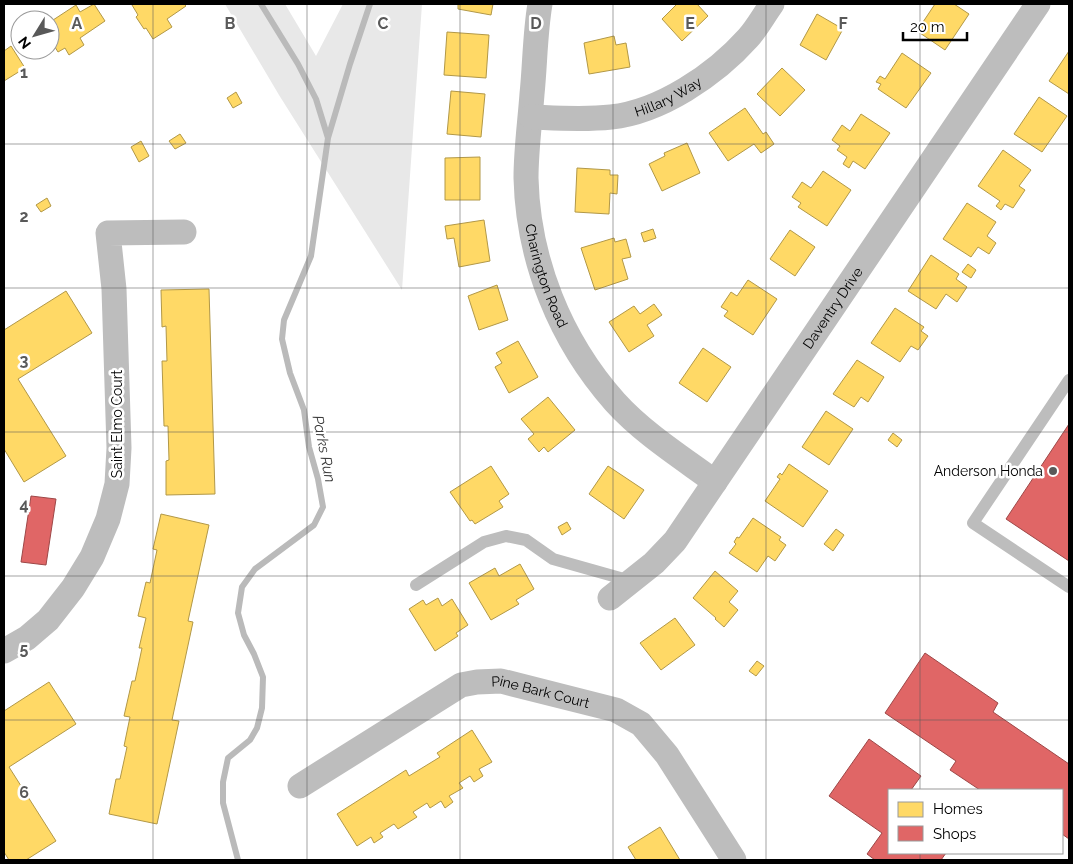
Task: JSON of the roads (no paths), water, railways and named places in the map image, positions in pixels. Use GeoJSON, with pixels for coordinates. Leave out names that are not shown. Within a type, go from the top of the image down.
{"type":"FeatureCollection","features":[{"type":"Feature","properties":{"kind":"street","name":"Charington Road"},"geometry":{"type":"LineString","coordinates":[[540,4],[526,177],[531,232],[542,277],[562,323],[584,363],[616,402],[647,431],[715,482]]}},
{"type":"Feature","properties":{"kind":"street","name":"Hillary Way"},"geometry":{"type":"LineString","coordinates":[[531,117],[612,117],[648,108],[683,91],[719,66],[749,38],[772,4]]}},
{"type":"Feature","properties":{"kind":"street","name":"Daventry Drive"},"geometry":{"type":"LineString","coordinates":[[610,598],[654,563],[675,541],[1038,4]]}},
{"type":"Feature","properties":{"kind":"street","name":"Saint Elmo Court"},"geometry":{"type":"LineString","coordinates":[[4,651],[27,638],[48,620],[73,588],[92,557],[108,519],[115,493],[119,448],[114,289],[108,233],[184,232]]}},
{"type":"Feature","properties":{"kind":"street","name":"Pine Bark Court"},"geometry":{"type":"LineString","coordinates":[[300,786],[462,685],[501,681],[616,710],[641,724],[667,755],[734,860]]}},
{"type":"Feature","properties":{"kind":"lane"},"geometry":{"type":"LineString","coordinates":[[1069,380],[973,522],[1069,587]]}},
{"type":"Feature","properties":{"kind":"lane"},"geometry":{"type":"LineString","coordinates":[[416,585],[484,542],[506,536],[526,540],[553,559],[632,582]]}},
{"type":"Feature","properties":{"kind":"waterway"},"geometry":{"type":"LineString","coordinates":[[261,4],[298,64],[316,99],[328,138]]}},
{"type":"Feature","properties":{"kind":"waterway","name":"Parks Run"},"geometry":{"type":"LineString","coordinates":[[238,860],[223,803],[223,782],[228,758],[250,740],[257,728],[262,708],[263,677],[244,635],[238,613],[242,587],[255,569],[314,525],[323,507],[309,447],[304,410],[290,373],[282,339],[284,320],[311,256],[328,138],[370,4]]}},
{"type":"Feature","properties":{"kind":"place","name":"Anderson Honda"},"geometry":{"type":"Point","coordinates":[1053,471]}}]}
